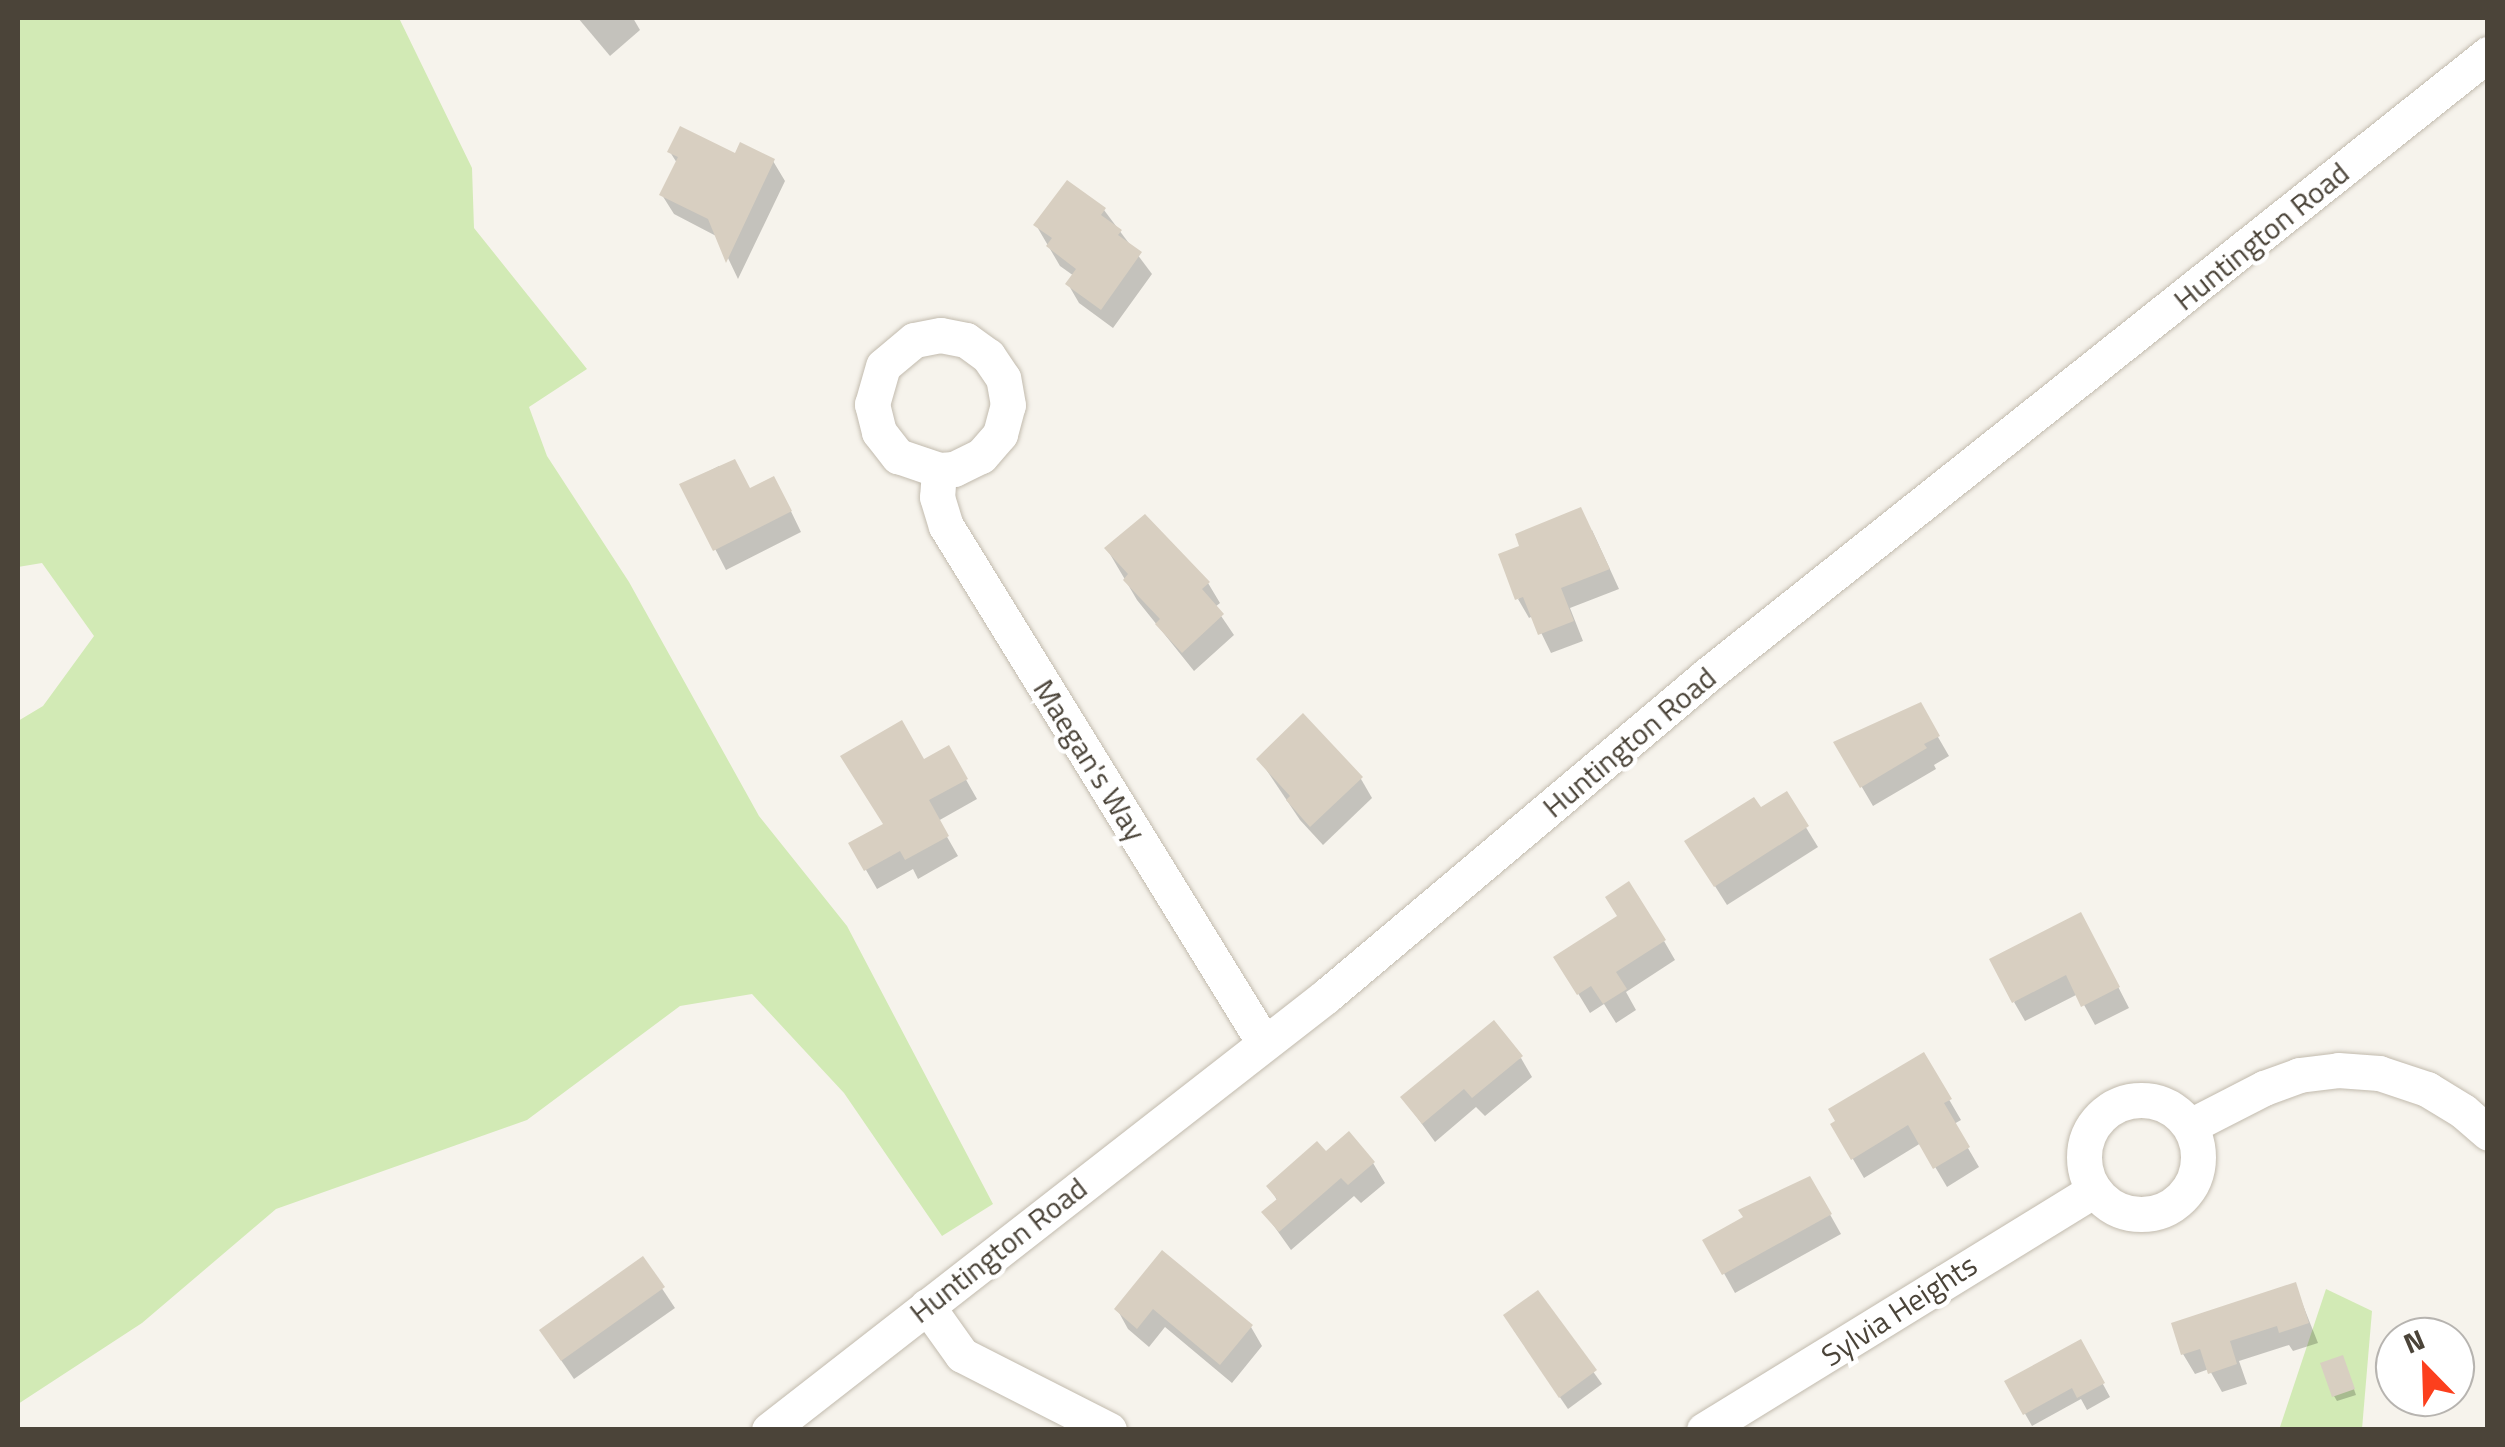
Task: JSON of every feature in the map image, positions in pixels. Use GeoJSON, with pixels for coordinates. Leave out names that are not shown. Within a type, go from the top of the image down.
{"type":"FeatureCollection","features":[{"type":"Feature","properties":{"kind":"street","name":"Huntington Road"},"geometry":{"type":"LineString","coordinates":[[770,1430],[1428,913],[1707,675],[2488,54]]}},
{"type":"Feature","properties":{"kind":"street","name":"Maegan's Way"},"geometry":{"type":"LineString","coordinates":[[939,470],[936,497],[946,526],[1264,1043]]}},
{"type":"Feature","properties":{"kind":"street"},"geometry":{"type":"LineString","coordinates":[[2190,1126],[2264,1088],[2299,1075],[2338,1070],[2380,1074],[2427,1090],[2464,1111],[2488,1133]]}},
{"type":"Feature","properties":{"kind":"street"},"geometry":{"type":"LineString","coordinates":[[2128,1101],[2158,1102],[2190,1126],[2198,1160],[2192,1183],[2177,1201],[2156,1212],[2132,1214],[2110,1206],[2094,1190],[2083,1162],[2085,1142],[2094,1123],[2109,1109],[2128,1101]]}},
{"type":"Feature","properties":{"kind":"street","name":"Sylvia Heights"},"geometry":{"type":"LineString","coordinates":[[1704,1430],[2094,1190]]}},
{"type":"Feature","properties":{"kind":"street"},"geometry":{"type":"LineString","coordinates":[[927,1306],[962,1356],[1109,1430]]}},
{"type":"Feature","properties":{"kind":"green space"},"geometry":{"type":"Polygon","coordinates":[[[18,18],[399,18],[472,168],[474,228],[587,369],[529,407],[547,456],[629,582],[759,816],[847,926],[993,1204],[942,1236],[844,1093],[752,994],[680,1006],[527,1120],[276,1209],[142,1323],[18,1404],[18,721],[43,706],[94,636],[42,563],[18,567],[18,18]]]}},
{"type":"Feature","properties":{"kind":"green space"},"geometry":{"type":"Polygon","coordinates":[[[2326,1289],[2372,1311],[2362,1429],[2279,1430],[2326,1289]]]}},
{"type":"Feature","properties":{"kind":"building"},"geometry":{"type":"Polygon","coordinates":[[[680,126],[735,153],[740,142],[775,159],[726,263],[708,219],[659,195],[678,157],[667,152],[680,126]]]}},
{"type":"Feature","properties":{"kind":"building"},"geometry":{"type":"Polygon","coordinates":[[[1067,180],[1106,208],[1101,215],[1122,230],[1118,235],[1142,252],[1101,310],[1065,284],[1076,269],[1046,246],[1052,238],[1033,225],[1067,180]]]}},
{"type":"Feature","properties":{"kind":"building"},"geometry":{"type":"Polygon","coordinates":[[[735,459],[750,488],[774,476],[792,511],[713,551],[679,484],[735,459]]]}},
{"type":"Feature","properties":{"kind":"building"},"geometry":{"type":"Polygon","coordinates":[[[1581,507],[1610,569],[1561,588],[1574,621],[1538,635],[1523,597],[1515,600],[1498,554],[1519,546],[1515,534],[1581,507]]]}},
{"type":"Feature","properties":{"kind":"building"},"geometry":{"type":"Polygon","coordinates":[[[1145,514],[1210,582],[1202,589],[1224,614],[1182,653],[1155,624],[1160,619],[1123,580],[1128,574],[1104,548],[1145,514]]]}},
{"type":"Feature","properties":{"kind":"building"},"geometry":{"type":"Polygon","coordinates":[[[1921,702],[1940,736],[1860,788],[1833,742],[1921,702]]]}},
{"type":"Feature","properties":{"kind":"building"},"geometry":{"type":"Polygon","coordinates":[[[1303,713],[1363,777],[1310,827],[1286,800],[1290,796],[1256,759],[1303,713]]]}},
{"type":"Feature","properties":{"kind":"building"},"geometry":{"type":"Polygon","coordinates":[[[902,720],[924,759],[949,745],[968,779],[929,800],[949,836],[905,860],[900,851],[864,871],[848,843],[883,824],[840,756],[902,720]]]}},
{"type":"Feature","properties":{"kind":"building"},"geometry":{"type":"Polygon","coordinates":[[[1787,791],[1809,826],[1714,887],[1684,841],[1754,797],[1761,807],[1787,791]]]}},
{"type":"Feature","properties":{"kind":"building"},"geometry":{"type":"Polygon","coordinates":[[[1629,881],[1666,940],[1616,972],[1627,989],[1603,1004],[1591,986],[1577,995],[1553,957],[1617,916],[1605,897],[1629,881]]]}},
{"type":"Feature","properties":{"kind":"building"},"geometry":{"type":"Polygon","coordinates":[[[2081,912],[2120,987],[2081,1007],[2066,975],[2012,1003],[1989,959],[2081,912]]]}},
{"type":"Feature","properties":{"kind":"building"},"geometry":{"type":"Polygon","coordinates":[[[1494,1020],[1523,1056],[1472,1098],[1464,1089],[1422,1124],[1400,1097],[1494,1020]]]}},
{"type":"Feature","properties":{"kind":"building"},"geometry":{"type":"Polygon","coordinates":[[[1924,1052],[1952,1099],[1944,1103],[1970,1147],[1933,1169],[1908,1125],[1851,1160],[1830,1124],[1835,1121],[1828,1109],[1924,1052]]]}},
{"type":"Feature","properties":{"kind":"building"},"geometry":{"type":"Polygon","coordinates":[[[1349,1131],[1375,1162],[1348,1185],[1341,1178],[1279,1232],[1261,1212],[1277,1199],[1266,1186],[1317,1141],[1326,1151],[1349,1131]]]}},
{"type":"Feature","properties":{"kind":"building"},"geometry":{"type":"Polygon","coordinates":[[[1810,1176],[1832,1214],[1722,1275],[1702,1240],[1743,1217],[1738,1210],[1810,1176]]]}},
{"type":"Feature","properties":{"kind":"building"},"geometry":{"type":"Polygon","coordinates":[[[1162,1250],[1253,1325],[1220,1365],[1153,1309],[1137,1329],[1114,1309],[1162,1250]]]}},
{"type":"Feature","properties":{"kind":"building"},"geometry":{"type":"Polygon","coordinates":[[[643,1256],[665,1287],[561,1361],[539,1330],[643,1256]]]}},
{"type":"Feature","properties":{"kind":"building"},"geometry":{"type":"Polygon","coordinates":[[[2296,1282],[2309,1323],[2279,1333],[2277,1326],[2230,1341],[2237,1364],[2208,1374],[2200,1349],[2181,1355],[2171,1323],[2296,1282]]]}},
{"type":"Feature","properties":{"kind":"building"},"geometry":{"type":"Polygon","coordinates":[[[1538,1290],[1597,1370],[1559,1398],[1503,1315],[1538,1290]]]}},
{"type":"Feature","properties":{"kind":"building"},"geometry":{"type":"Polygon","coordinates":[[[2081,1339],[2105,1383],[2077,1398],[2072,1388],[2023,1415],[2004,1381],[2081,1339]]]}},
{"type":"Feature","properties":{"kind":"building"},"geometry":{"type":"Polygon","coordinates":[[[2343,1355],[2355,1389],[2332,1397],[2320,1363],[2343,1355]]]}}]}
